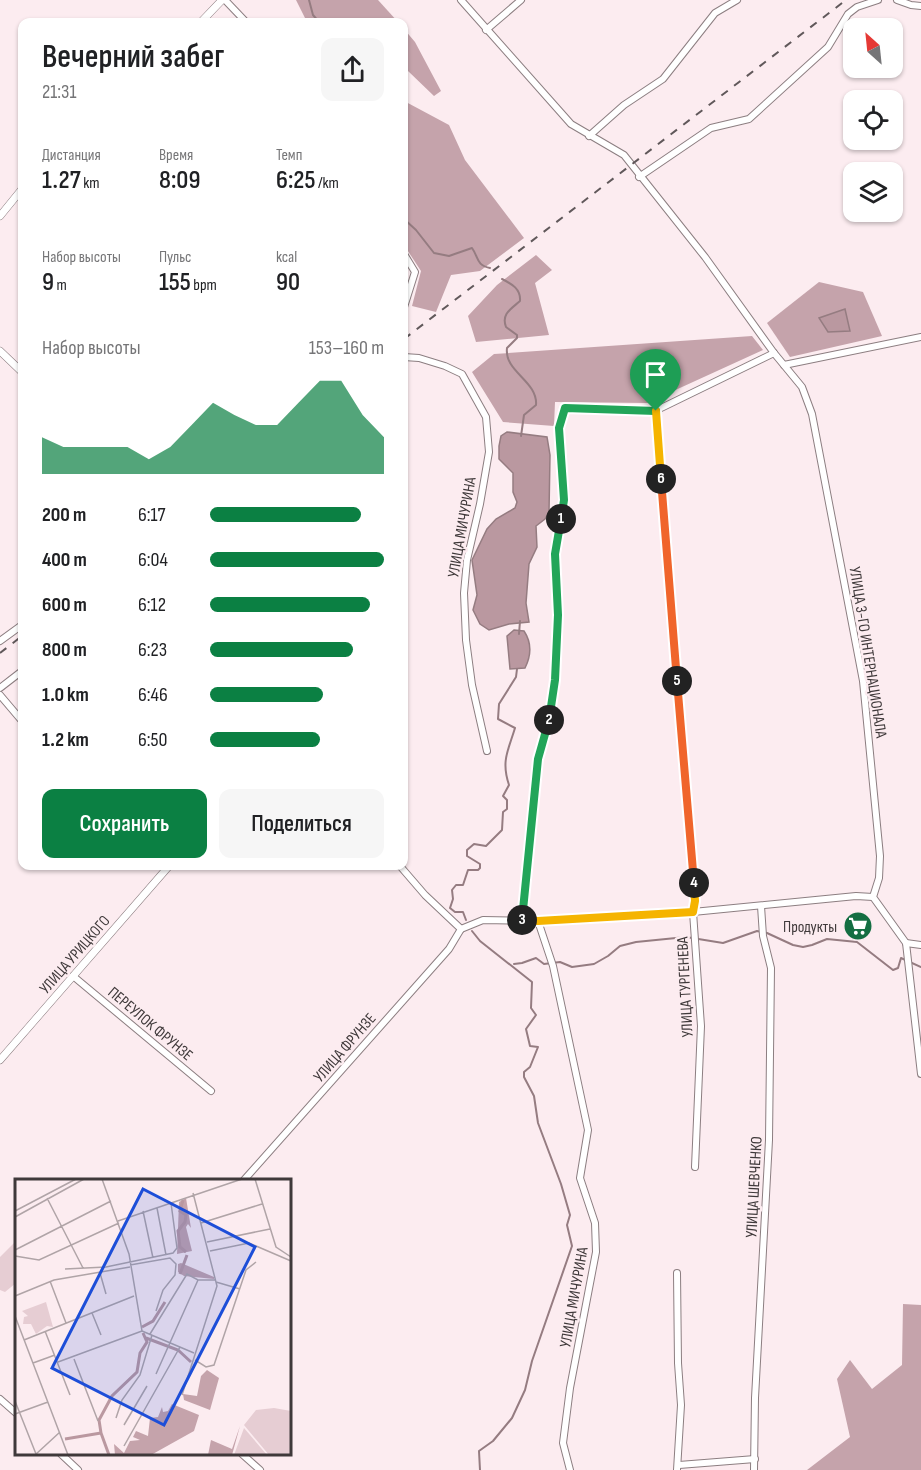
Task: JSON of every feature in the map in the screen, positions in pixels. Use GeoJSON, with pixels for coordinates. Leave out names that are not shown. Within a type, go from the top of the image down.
{"type":"FeatureCollection","features":[{"type":"Feature","properties":{"kind":"street"},"geometry":{"type":"LineString","coordinates":[[205,18],[223,0],[242,18]]}},
{"type":"Feature","properties":{"kind":"street","name":"УЛИЦА 3-ГО ИНТЕРНАЦИОНАЛА"},"geometry":{"type":"LineString","coordinates":[[461,0],[571,124],[624,155],[639,177],[705,257],[774,353],[802,387],[812,414],[863,681],[880,856],[879,878],[873,897]]}},
{"type":"Feature","properties":{"kind":"street"},"geometry":{"type":"LineString","coordinates":[[486,30],[521,0]]}},
{"type":"Feature","properties":{"kind":"street"},"geometry":{"type":"LineString","coordinates":[[589,136],[624,105],[663,79],[715,13],[737,0]]}},
{"type":"Feature","properties":{"kind":"street"},"geometry":{"type":"LineString","coordinates":[[639,177],[711,128],[748,119],[828,48],[848,14],[857,7],[878,0]]}},
{"type":"Feature","properties":{"kind":"street"},"geometry":{"type":"LineString","coordinates":[[897,0],[921,6]]}},
{"type":"Feature","properties":{"kind":"street"},"geometry":{"type":"LineString","coordinates":[[0,216],[18,194]]}},
{"type":"Feature","properties":{"kind":"street"},"geometry":{"type":"LineString","coordinates":[[408,261],[415,272],[408,294]]}},
{"type":"Feature","properties":{"kind":"street"},"geometry":{"type":"LineString","coordinates":[[784,365],[921,337]]}},
{"type":"Feature","properties":{"kind":"street"},"geometry":{"type":"LineString","coordinates":[[0,351],[18,368]]}},
{"type":"Feature","properties":{"kind":"street"},"geometry":{"type":"LineString","coordinates":[[522,920],[538,759],[549,721],[555,680],[558,615],[555,554],[564,500],[559,428],[565,408],[656,411],[774,353]]}},
{"type":"Feature","properties":{"kind":"street","name":"УЛИЦА МИЧУРИНА"},"geometry":{"type":"LineString","coordinates":[[408,358],[428,361],[462,374],[486,417],[489,452],[467,560],[464,593],[466,640],[472,685],[487,751]]}},
{"type":"Feature","properties":{"kind":"street","name":"УЛИЦА ТУРГЕНЕВА"},"geometry":{"type":"LineString","coordinates":[[656,411],[695,901],[693,912],[701,1026],[695,1167]]}},
{"type":"Feature","properties":{"kind":"street"},"geometry":{"type":"LineString","coordinates":[[0,641],[18,628]]}},
{"type":"Feature","properties":{"kind":"street"},"geometry":{"type":"LineString","coordinates":[[0,688],[18,674]]}},
{"type":"Feature","properties":{"kind":"street"},"geometry":{"type":"LineString","coordinates":[[0,695],[18,716]]}},
{"type":"Feature","properties":{"kind":"street","name":"УЛИЦА УРИЦКОГО"},"geometry":{"type":"LineString","coordinates":[[0,1060],[166,870]]}},
{"type":"Feature","properties":{"kind":"street"},"geometry":{"type":"LineString","coordinates":[[403,870],[425,895],[461,929],[483,920],[538,921],[693,912],[856,896],[873,897],[906,943],[921,1074]]}},
{"type":"Feature","properties":{"kind":"street","name":"УЛИЦА ШЕВЧЕНКО"},"geometry":{"type":"LineString","coordinates":[[754,1470],[755,1398],[769,1140],[771,1025],[771,968],[763,936],[761,906]]}},
{"type":"Feature","properties":{"kind":"street","name":"УЛИЦА МИЧУРИНА"},"geometry":{"type":"LineString","coordinates":[[538,921],[553,966],[588,1130],[580,1178],[595,1223],[596,1252],[570,1388],[564,1443],[570,1470]]}},
{"type":"Feature","properties":{"kind":"street","name":"УЛИЦА ФРУНЗЕ"},"geometry":{"type":"LineString","coordinates":[[245,1179],[449,949],[461,929]]}},
{"type":"Feature","properties":{"kind":"street"},"geometry":{"type":"LineString","coordinates":[[906,943],[921,945]]}},
{"type":"Feature","properties":{"kind":"street","name":"ПЕРЕУЛОК ФРУНЗЕ"},"geometry":{"type":"LineString","coordinates":[[73,976],[211,1091]]}},
{"type":"Feature","properties":{"kind":"street"},"geometry":{"type":"LineString","coordinates":[[677,1273],[681,1405],[678,1467],[754,1460]]}},
{"type":"Feature","properties":{"kind":"street"},"geometry":{"type":"LineString","coordinates":[[0,1399],[15,1410]]}},
{"type":"Feature","properties":{"kind":"street"},"geometry":{"type":"LineString","coordinates":[[62,1455],[78,1470]]}},
{"type":"Feature","properties":{"kind":"street"},"geometry":{"type":"LineString","coordinates":[[243,1455],[260,1470]]}},
{"type":"Feature","properties":{"kind":"shaded area"},"geometry":{"type":"Polygon","coordinates":[[[296,0],[378,0],[394,18],[305,18],[296,0]]]}},
{"type":"Feature","properties":{"kind":"shaded area"},"geometry":{"type":"Polygon","coordinates":[[[408,34],[415,42],[441,91],[434,96],[408,71],[408,34]]]}},
{"type":"Feature","properties":{"kind":"shaded area"},"geometry":{"type":"Polygon","coordinates":[[[408,103],[449,125],[465,160],[524,238],[480,271],[451,275],[436,312],[412,306],[421,271],[408,251],[408,103]]]}},
{"type":"Feature","properties":{"kind":"shaded area"},"geometry":{"type":"Polygon","coordinates":[[[536,255],[552,270],[535,283],[549,335],[476,342],[468,316],[497,285],[536,255]]]}},
{"type":"Feature","properties":{"kind":"shaded area"},"geometry":{"type":"Polygon","coordinates":[[[819,282],[863,292],[882,336],[790,357],[767,323],[819,282]]]}},
{"type":"Feature","properties":{"kind":"shaded area"},"geometry":{"type":"Polygon","coordinates":[[[845,309],[850,331],[828,332],[819,318],[845,309]]]}},
{"type":"Feature","properties":{"kind":"shaded area"},"geometry":{"type":"Polygon","coordinates":[[[752,336],[763,350],[647,403],[555,402],[554,426],[503,422],[472,372],[494,354],[752,336]]]}},
{"type":"Feature","properties":{"kind":"shaded area"},"geometry":{"type":"Polygon","coordinates":[[[507,432],[547,437],[550,455],[549,512],[545,519],[536,526],[537,547],[529,564],[526,603],[529,622],[509,624],[489,630],[480,624],[473,610],[477,595],[472,560],[487,529],[496,519],[515,508],[517,502],[513,492],[513,473],[499,459],[501,436],[507,432]]]}},
{"type":"Feature","properties":{"kind":"shaded area"},"geometry":{"type":"Polygon","coordinates":[[[514,630],[524,631],[528,640],[529,654],[525,668],[510,669],[507,636],[514,630]]]}},
{"type":"Feature","properties":{"kind":"shaded area"},"geometry":{"type":"Polygon","coordinates":[[[15,1242],[15,1284],[5,1292],[0,1290],[0,1257],[15,1242]]]}},
{"type":"Feature","properties":{"kind":"shaded area"},"geometry":{"type":"Polygon","coordinates":[[[903,1304],[921,1305],[921,1470],[807,1470],[850,1437],[837,1379],[850,1360],[872,1389],[902,1365],[903,1304]]]}},
{"type":"Feature","properties":{"kind":"waterway"},"geometry":{"type":"LineString","coordinates":[[309,0],[316,18]]}},
{"type":"Feature","properties":{"kind":"waterway"},"geometry":{"type":"LineString","coordinates":[[408,223],[434,253],[449,256],[472,248],[480,263],[490,268]]}},
{"type":"Feature","properties":{"kind":"waterway"},"geometry":{"type":"LineString","coordinates":[[502,279],[515,287],[520,297],[520,301],[508,312],[505,319],[506,327],[517,335],[517,338],[507,348],[507,356],[515,370],[532,389],[536,405],[524,415],[521,436]]}},
{"type":"Feature","properties":{"kind":"waterway"},"geometry":{"type":"LineString","coordinates":[[519,634],[520,621]]}},
{"type":"Feature","properties":{"kind":"waterway"},"geometry":{"type":"LineString","coordinates":[[466,920],[463,912],[455,912],[450,908],[453,899],[452,890],[456,885],[463,885],[468,870],[480,868],[480,864],[467,856],[467,850],[474,844],[486,846],[502,830],[503,812],[507,809],[507,800],[503,796],[509,785],[506,762],[515,728],[498,719],[499,704],[516,677],[517,669]]}},
{"type":"Feature","properties":{"kind":"waterway"},"geometry":{"type":"LineString","coordinates":[[472,931],[480,941],[532,982],[531,1008],[536,1015],[526,1029],[530,1046],[538,1047],[530,1067],[524,1072],[524,1077],[534,1096],[538,1123],[570,1215],[567,1225],[572,1246],[532,1361],[525,1390],[512,1418],[493,1441],[479,1451],[480,1470]]}},
{"type":"Feature","properties":{"kind":"waterway"},"geometry":{"type":"LineString","coordinates":[[514,964],[536,958],[544,964],[560,962],[572,967],[594,964],[620,946],[636,942],[686,937],[723,943],[757,931],[803,947],[827,939],[857,942],[893,970],[898,968],[901,958],[921,967]]}},
{"type":"Feature","properties":{"kind":"railway"},"geometry":{"type":"LineString","coordinates":[[408,336],[846,0]]}},
{"type":"Feature","properties":{"kind":"railway"},"geometry":{"type":"LineString","coordinates":[[0,653],[18,639]]}},
{"type":"Feature","properties":{"kind":"place","name":"Продукты"},"geometry":{"type":"Point","coordinates":[858,926]}},
{"type":"Feature","properties":{"kind":"route"},"geometry":{"type":"LineString","coordinates":[[565,408],[656,411],[695,901],[693,912],[522,920],[538,759],[549,721],[555,680],[558,615],[555,554],[564,500],[559,428],[565,408]]}}]}
